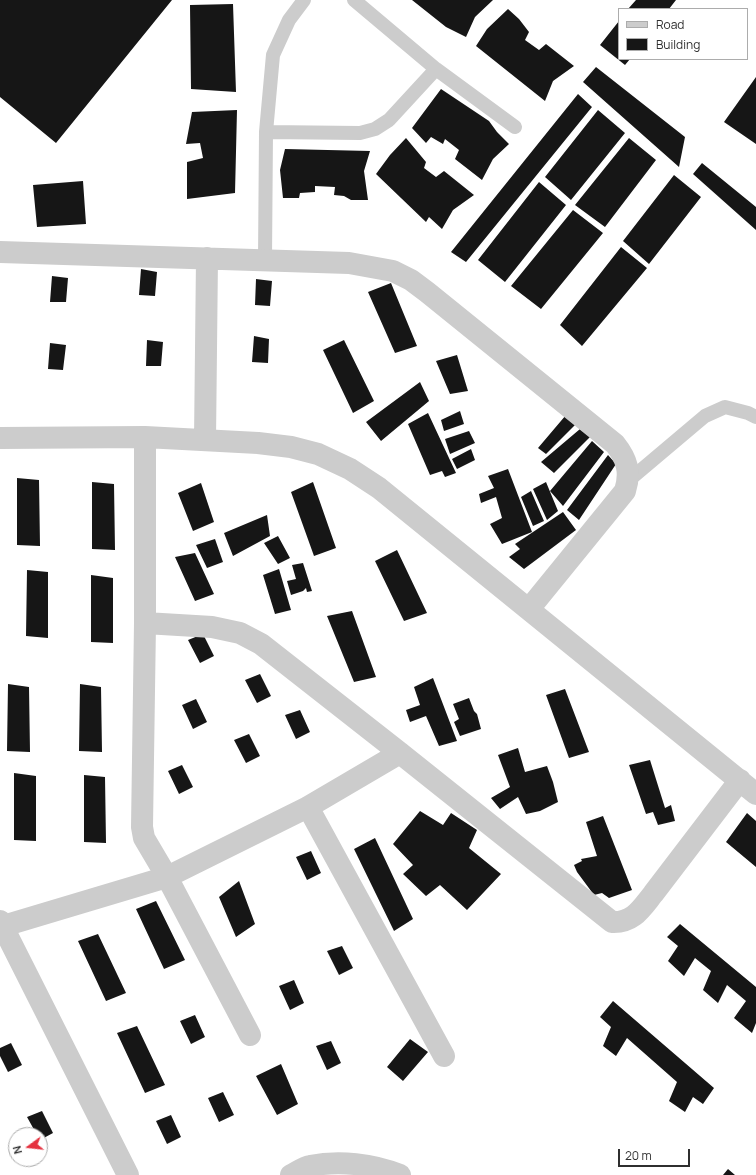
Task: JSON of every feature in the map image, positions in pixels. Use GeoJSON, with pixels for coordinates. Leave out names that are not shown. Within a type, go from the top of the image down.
{"type":"FeatureCollection","features":[{"type":"Feature","properties":{"kind":"street"},"geometry":{"type":"LineString","coordinates":[[0,252],[349,263],[393,271],[411,280],[428,292],[614,444],[623,454],[627,466],[628,481],[625,491],[529,609]]}},
{"type":"Feature","properties":{"kind":"street"},"geometry":{"type":"LineString","coordinates":[[205,440],[207,258]]}},
{"type":"Feature","properties":{"kind":"street"},"geometry":{"type":"LineString","coordinates":[[144,437],[145,623],[142,827],[144,838],[250,1035]]}},
{"type":"Feature","properties":{"kind":"street"},"geometry":{"type":"LineString","coordinates":[[0,438],[144,437],[205,440],[258,443],[291,447],[318,454],[350,469],[379,488],[748,787],[631,918],[621,922],[612,922],[262,644],[240,633],[212,627],[145,623]]}},
{"type":"Feature","properties":{"kind":"street"},"geometry":{"type":"LineString","coordinates":[[128,1175],[1,924],[166,877],[308,807],[400,753]]}},
{"type":"Feature","properties":{"kind":"street"},"geometry":{"type":"LineString","coordinates":[[308,807],[444,1056]]}},
{"type":"Feature","properties":{"kind":"street"},"geometry":{"type":"LineString","coordinates":[[291,1175],[309,1166],[343,1163],[372,1167],[400,1175]]}},
{"type":"Feature","properties":{"kind":"lane"},"geometry":{"type":"LineString","coordinates":[[265,260],[266,132],[273,55],[289,20],[304,0]]}},
{"type":"Feature","properties":{"kind":"lane"},"geometry":{"type":"LineString","coordinates":[[354,0],[436,69],[515,127]]}},
{"type":"Feature","properties":{"kind":"lane"},"geometry":{"type":"LineString","coordinates":[[266,132],[360,133],[375,128],[389,120],[436,69]]}},
{"type":"Feature","properties":{"kind":"lane"},"geometry":{"type":"LineString","coordinates":[[628,481],[704,416],[725,407],[748,413],[756,417]]}},
{"type":"Feature","properties":{"kind":"building"},"geometry":{"type":"Polygon","coordinates":[[[0,0],[172,0],[56,143],[0,97],[0,0]]]}},
{"type":"Feature","properties":{"kind":"building"},"geometry":{"type":"Polygon","coordinates":[[[412,0],[493,0],[475,17],[466,37],[446,27],[412,0]]]}},
{"type":"Feature","properties":{"kind":"building"},"geometry":{"type":"Polygon","coordinates":[[[636,0],[676,0],[670,8],[629,8],[636,0]]]}},
{"type":"Feature","properties":{"kind":"building"},"geometry":{"type":"Polygon","coordinates":[[[233,4],[236,92],[191,89],[190,5],[233,4]]]}},
{"type":"Feature","properties":{"kind":"building"},"geometry":{"type":"Polygon","coordinates":[[[508,9],[519,19],[529,32],[525,40],[539,50],[546,44],[574,66],[553,81],[545,101],[476,46],[487,29],[508,9]]]}},
{"type":"Feature","properties":{"kind":"building"},"geometry":{"type":"Polygon","coordinates":[[[618,22],[618,59],[600,45],[618,22]]]}},
{"type":"Feature","properties":{"kind":"building"},"geometry":{"type":"Polygon","coordinates":[[[619,60],[629,60],[625,65],[619,60]]]}},
{"type":"Feature","properties":{"kind":"building"},"geometry":{"type":"Polygon","coordinates":[[[596,67],[685,137],[679,167],[583,82],[596,67]]]}},
{"type":"Feature","properties":{"kind":"building"},"geometry":{"type":"Polygon","coordinates":[[[756,77],[756,144],[724,122],[756,77]]]}},
{"type":"Feature","properties":{"kind":"building"},"geometry":{"type":"Polygon","coordinates":[[[441,89],[489,121],[509,144],[493,159],[482,180],[455,159],[459,150],[445,139],[443,144],[431,137],[426,143],[412,128],[441,89]]]}},
{"type":"Feature","properties":{"kind":"building"},"geometry":{"type":"Polygon","coordinates":[[[578,94],[592,107],[466,262],[451,252],[578,94]]]}},
{"type":"Feature","properties":{"kind":"building"},"geometry":{"type":"Polygon","coordinates":[[[237,110],[235,193],[187,199],[187,162],[203,158],[200,143],[186,144],[192,112],[237,110]]]}},
{"type":"Feature","properties":{"kind":"building"},"geometry":{"type":"Polygon","coordinates":[[[598,110],[625,133],[571,200],[545,177],[598,110]]]}},
{"type":"Feature","properties":{"kind":"building"},"geometry":{"type":"Polygon","coordinates":[[[406,138],[426,162],[424,168],[436,177],[444,171],[474,195],[453,210],[442,229],[429,217],[426,222],[376,174],[390,155],[406,138]]]}},
{"type":"Feature","properties":{"kind":"building"},"geometry":{"type":"Polygon","coordinates":[[[629,138],[656,160],[605,227],[575,205],[629,138]]]}},
{"type":"Feature","properties":{"kind":"building"},"geometry":{"type":"Polygon","coordinates":[[[285,149],[370,151],[364,171],[368,200],[351,200],[344,196],[334,195],[335,187],[315,186],[315,192],[300,193],[299,198],[283,198],[280,170],[285,149]]]}},
{"type":"Feature","properties":{"kind":"building"},"geometry":{"type":"Polygon","coordinates":[[[702,163],[756,207],[756,230],[693,174],[702,163]]]}},
{"type":"Feature","properties":{"kind":"building"},"geometry":{"type":"Polygon","coordinates":[[[674,175],[701,197],[649,264],[623,241],[674,175]]]}},
{"type":"Feature","properties":{"kind":"building"},"geometry":{"type":"Polygon","coordinates":[[[83,181],[86,224],[37,227],[33,185],[83,181]]]}},
{"type":"Feature","properties":{"kind":"building"},"geometry":{"type":"Polygon","coordinates":[[[539,182],[566,205],[505,282],[478,260],[539,182]]]}},
{"type":"Feature","properties":{"kind":"building"},"geometry":{"type":"Polygon","coordinates":[[[573,210],[603,233],[541,309],[511,286],[573,210]]]}},
{"type":"Feature","properties":{"kind":"building"},"geometry":{"type":"Polygon","coordinates":[[[621,247],[647,268],[582,346],[560,325],[621,247]]]}},
{"type":"Feature","properties":{"kind":"building"},"geometry":{"type":"Polygon","coordinates":[[[141,269],[157,272],[155,296],[139,295],[141,269]]]}},
{"type":"Feature","properties":{"kind":"building"},"geometry":{"type":"Polygon","coordinates":[[[52,276],[68,278],[66,302],[50,302],[52,276]]]}},
{"type":"Feature","properties":{"kind":"building"},"geometry":{"type":"Polygon","coordinates":[[[256,279],[272,281],[270,306],[255,305],[256,279]]]}},
{"type":"Feature","properties":{"kind":"building"},"geometry":{"type":"Polygon","coordinates":[[[391,283],[417,346],[395,353],[368,292],[391,283]]]}},
{"type":"Feature","properties":{"kind":"building"},"geometry":{"type":"Polygon","coordinates":[[[254,336],[269,339],[268,363],[252,362],[254,336]]]}},
{"type":"Feature","properties":{"kind":"building"},"geometry":{"type":"Polygon","coordinates":[[[147,340],[163,342],[161,366],[146,366],[147,340]]]}},
{"type":"Feature","properties":{"kind":"building"},"geometry":{"type":"Polygon","coordinates":[[[344,340],[374,401],[353,413],[323,350],[344,340]]]}},
{"type":"Feature","properties":{"kind":"building"},"geometry":{"type":"Polygon","coordinates":[[[50,343],[66,345],[63,370],[48,369],[50,343]]]}},
{"type":"Feature","properties":{"kind":"building"},"geometry":{"type":"Polygon","coordinates":[[[457,355],[468,391],[450,394],[436,361],[457,355]]]}},
{"type":"Feature","properties":{"kind":"building"},"geometry":{"type":"Polygon","coordinates":[[[420,382],[429,401],[381,441],[366,422],[420,382]]]}},
{"type":"Feature","properties":{"kind":"building"},"geometry":{"type":"Polygon","coordinates":[[[460,411],[464,424],[444,431],[441,420],[460,411]]]}},
{"type":"Feature","properties":{"kind":"building"},"geometry":{"type":"Polygon","coordinates":[[[428,413],[456,473],[445,477],[442,471],[430,475],[408,424],[428,413]]]}},
{"type":"Feature","properties":{"kind":"building"},"geometry":{"type":"Polygon","coordinates":[[[566,415],[576,424],[546,454],[538,448],[566,415]]]}},
{"type":"Feature","properties":{"kind":"building"},"geometry":{"type":"Polygon","coordinates":[[[580,429],[590,437],[554,473],[541,462],[580,429]]]}},
{"type":"Feature","properties":{"kind":"building"},"geometry":{"type":"Polygon","coordinates":[[[469,431],[475,443],[450,454],[445,439],[469,431]]]}},
{"type":"Feature","properties":{"kind":"building"},"geometry":{"type":"Polygon","coordinates":[[[592,441],[604,452],[563,506],[550,491],[592,441]]]}},
{"type":"Feature","properties":{"kind":"building"},"geometry":{"type":"Polygon","coordinates":[[[471,449],[475,460],[457,469],[452,459],[471,449]]]}},
{"type":"Feature","properties":{"kind":"building"},"geometry":{"type":"Polygon","coordinates":[[[608,455],[616,464],[579,520],[567,510],[608,455]]]}},
{"type":"Feature","properties":{"kind":"building"},"geometry":{"type":"Polygon","coordinates":[[[508,469],[532,532],[502,544],[490,524],[502,518],[496,497],[481,503],[479,494],[494,488],[488,476],[508,469]]]}},
{"type":"Feature","properties":{"kind":"building"},"geometry":{"type":"Polygon","coordinates":[[[17,478],[39,480],[40,546],[17,545],[17,478]]]}},
{"type":"Feature","properties":{"kind":"building"},"geometry":{"type":"Polygon","coordinates":[[[92,482],[114,484],[115,550],[92,549],[92,482]]]}},
{"type":"Feature","properties":{"kind":"building"},"geometry":{"type":"Polygon","coordinates":[[[313,482],[336,548],[314,556],[291,492],[313,482]]]}},
{"type":"Feature","properties":{"kind":"building"},"geometry":{"type":"Polygon","coordinates":[[[546,482],[558,511],[547,520],[533,489],[546,482]]]}},
{"type":"Feature","properties":{"kind":"building"},"geometry":{"type":"Polygon","coordinates":[[[201,483],[214,522],[193,531],[178,493],[201,483]]]}},
{"type":"Feature","properties":{"kind":"building"},"geometry":{"type":"Polygon","coordinates":[[[531,491],[544,521],[533,526],[521,497],[531,491]]]}},
{"type":"Feature","properties":{"kind":"building"},"geometry":{"type":"Polygon","coordinates":[[[563,512],[576,530],[524,569],[509,557],[520,549],[515,544],[563,512]]]}},
{"type":"Feature","properties":{"kind":"building"},"geometry":{"type":"Polygon","coordinates":[[[267,515],[270,536],[233,556],[224,533],[267,515]]]}},
{"type":"Feature","properties":{"kind":"building"},"geometry":{"type":"Polygon","coordinates":[[[278,536],[290,558],[278,564],[264,543],[278,536]]]}},
{"type":"Feature","properties":{"kind":"building"},"geometry":{"type":"Polygon","coordinates":[[[215,539],[223,562],[207,568],[196,545],[215,539]]]}},
{"type":"Feature","properties":{"kind":"building"},"geometry":{"type":"Polygon","coordinates":[[[397,550],[427,613],[404,621],[375,561],[397,550]]]}},
{"type":"Feature","properties":{"kind":"building"},"geometry":{"type":"Polygon","coordinates":[[[195,553],[214,594],[195,601],[175,557],[195,553]]]}},
{"type":"Feature","properties":{"kind":"building"},"geometry":{"type":"Polygon","coordinates":[[[303,563],[312,591],[307,592],[306,588],[303,591],[291,595],[287,581],[296,579],[292,565],[303,563]]]}},
{"type":"Feature","properties":{"kind":"building"},"geometry":{"type":"Polygon","coordinates":[[[279,569],[291,610],[275,614],[263,575],[279,569]]]}},
{"type":"Feature","properties":{"kind":"building"},"geometry":{"type":"Polygon","coordinates":[[[27,570],[48,572],[48,638],[26,636],[27,570]]]}},
{"type":"Feature","properties":{"kind":"building"},"geometry":{"type":"Polygon","coordinates":[[[91,575],[113,578],[113,643],[91,642],[91,575]]]}},
{"type":"Feature","properties":{"kind":"building"},"geometry":{"type":"Polygon","coordinates":[[[352,611],[376,677],[354,682],[327,616],[352,611]]]}},
{"type":"Feature","properties":{"kind":"building"},"geometry":{"type":"Polygon","coordinates":[[[203,634],[214,656],[200,663],[188,640],[203,634]]]}},
{"type":"Feature","properties":{"kind":"building"},"geometry":{"type":"Polygon","coordinates":[[[260,674],[271,696],[257,703],[245,680],[260,674]]]}},
{"type":"Feature","properties":{"kind":"building"},"geometry":{"type":"Polygon","coordinates":[[[433,678],[457,741],[439,746],[426,716],[410,722],[406,710],[420,705],[414,687],[433,678]]]}},
{"type":"Feature","properties":{"kind":"building"},"geometry":{"type":"Polygon","coordinates":[[[8,684],[29,687],[30,752],[7,751],[8,684]]]}},
{"type":"Feature","properties":{"kind":"building"},"geometry":{"type":"Polygon","coordinates":[[[80,684],[101,687],[102,752],[79,751],[80,684]]]}},
{"type":"Feature","properties":{"kind":"building"},"geometry":{"type":"Polygon","coordinates":[[[565,689],[589,752],[569,758],[546,695],[565,689]]]}},
{"type":"Feature","properties":{"kind":"building"},"geometry":{"type":"Polygon","coordinates":[[[469,698],[474,711],[477,714],[481,729],[460,736],[454,722],[459,719],[453,704],[469,698]]]}},
{"type":"Feature","properties":{"kind":"building"},"geometry":{"type":"Polygon","coordinates":[[[196,699],[207,722],[193,729],[182,705],[196,699]]]}},
{"type":"Feature","properties":{"kind":"building"},"geometry":{"type":"Polygon","coordinates":[[[300,710],[310,732],[296,739],[285,715],[300,710]]]}},
{"type":"Feature","properties":{"kind":"building"},"geometry":{"type":"Polygon","coordinates":[[[249,734],[260,756],[246,763],[234,740],[249,734]]]}},
{"type":"Feature","properties":{"kind":"building"},"geometry":{"type":"Polygon","coordinates":[[[518,748],[525,772],[547,766],[558,802],[540,811],[526,814],[518,797],[500,809],[491,798],[510,787],[498,755],[518,748]]]}},
{"type":"Feature","properties":{"kind":"building"},"geometry":{"type":"Polygon","coordinates":[[[650,760],[665,808],[671,805],[675,821],[658,825],[653,812],[646,814],[629,765],[650,760]]]}},
{"type":"Feature","properties":{"kind":"building"},"geometry":{"type":"Polygon","coordinates":[[[182,765],[193,787],[179,794],[168,771],[182,765]]]}},
{"type":"Feature","properties":{"kind":"building"},"geometry":{"type":"Polygon","coordinates":[[[14,773],[36,776],[36,841],[14,840],[14,773]]]}},
{"type":"Feature","properties":{"kind":"building"},"geometry":{"type":"Polygon","coordinates":[[[84,775],[105,777],[106,843],[84,842],[84,775]]]}},
{"type":"Feature","properties":{"kind":"building"},"geometry":{"type":"Polygon","coordinates":[[[420,811],[443,825],[451,813],[477,830],[469,848],[501,874],[467,910],[440,885],[426,896],[403,874],[413,865],[393,844],[420,811]]]}},
{"type":"Feature","properties":{"kind":"building"},"geometry":{"type":"Polygon","coordinates":[[[747,813],[756,821],[756,867],[726,842],[747,813]]]}},
{"type":"Feature","properties":{"kind":"building"},"geometry":{"type":"Polygon","coordinates":[[[603,816],[632,890],[609,898],[602,893],[594,895],[577,872],[574,865],[582,861],[581,859],[597,856],[586,822],[603,816]]]}},
{"type":"Feature","properties":{"kind":"building"},"geometry":{"type":"Polygon","coordinates":[[[375,838],[413,919],[394,931],[354,849],[375,838]]]}},
{"type":"Feature","properties":{"kind":"building"},"geometry":{"type":"Polygon","coordinates":[[[311,851],[321,873],[307,880],[296,857],[311,851]]]}},
{"type":"Feature","properties":{"kind":"building"},"geometry":{"type":"Polygon","coordinates":[[[239,881],[255,924],[236,937],[219,897],[239,881]]]}},
{"type":"Feature","properties":{"kind":"building"},"geometry":{"type":"Polygon","coordinates":[[[156,901],[185,960],[164,969],[136,909],[156,901]]]}},
{"type":"Feature","properties":{"kind":"building"},"geometry":{"type":"Polygon","coordinates":[[[680,924],[756,987],[756,1023],[752,1033],[734,1018],[746,1001],[727,985],[718,1003],[703,990],[711,971],[695,958],[684,976],[668,961],[678,946],[667,937],[680,924]]]}},
{"type":"Feature","properties":{"kind":"building"},"geometry":{"type":"Polygon","coordinates":[[[98,934],[126,993],[106,1001],[78,941],[98,934]]]}},
{"type":"Feature","properties":{"kind":"building"},"geometry":{"type":"Polygon","coordinates":[[[342,946],[353,968],[339,975],[327,951],[342,946]]]}},
{"type":"Feature","properties":{"kind":"building"},"geometry":{"type":"Polygon","coordinates":[[[294,980],[304,1003],[290,1010],[279,986],[294,980]]]}},
{"type":"Feature","properties":{"kind":"building"},"geometry":{"type":"Polygon","coordinates":[[[613,1001],[714,1088],[703,1104],[693,1097],[685,1112],[669,1101],[677,1082],[627,1038],[616,1056],[603,1046],[611,1027],[600,1017],[613,1001]]]}},
{"type":"Feature","properties":{"kind":"building"},"geometry":{"type":"Polygon","coordinates":[[[195,1015],[205,1037],[191,1044],[180,1021],[195,1015]]]}},
{"type":"Feature","properties":{"kind":"building"},"geometry":{"type":"Polygon","coordinates":[[[137,1026],[165,1085],[145,1093],[117,1033],[137,1026]]]}},
{"type":"Feature","properties":{"kind":"building"},"geometry":{"type":"Polygon","coordinates":[[[410,1039],[428,1052],[403,1081],[387,1067],[410,1039]]]}},
{"type":"Feature","properties":{"kind":"building"},"geometry":{"type":"Polygon","coordinates":[[[331,1041],[341,1063],[327,1070],[316,1046],[331,1041]]]}},
{"type":"Feature","properties":{"kind":"building"},"geometry":{"type":"Polygon","coordinates":[[[11,1043],[22,1065],[8,1072],[0,1056],[0,1048],[11,1043]]]}},
{"type":"Feature","properties":{"kind":"building"},"geometry":{"type":"Polygon","coordinates":[[[281,1064],[298,1104],[277,1115],[256,1076],[281,1064]]]}},
{"type":"Feature","properties":{"kind":"building"},"geometry":{"type":"Polygon","coordinates":[[[223,1092],[234,1115],[219,1122],[208,1098],[223,1092]]]}},
{"type":"Feature","properties":{"kind":"building"},"geometry":{"type":"Polygon","coordinates":[[[42,1111],[53,1133],[48,1136],[48,1127],[33,1127],[27,1117],[42,1111]]]}},
{"type":"Feature","properties":{"kind":"building"},"geometry":{"type":"Polygon","coordinates":[[[171,1115],[181,1137],[167,1144],[156,1121],[171,1115]]]}},
{"type":"Feature","properties":{"kind":"building"},"geometry":{"type":"Polygon","coordinates":[[[728,1169],[735,1175],[723,1175],[728,1169]]]}}]}
